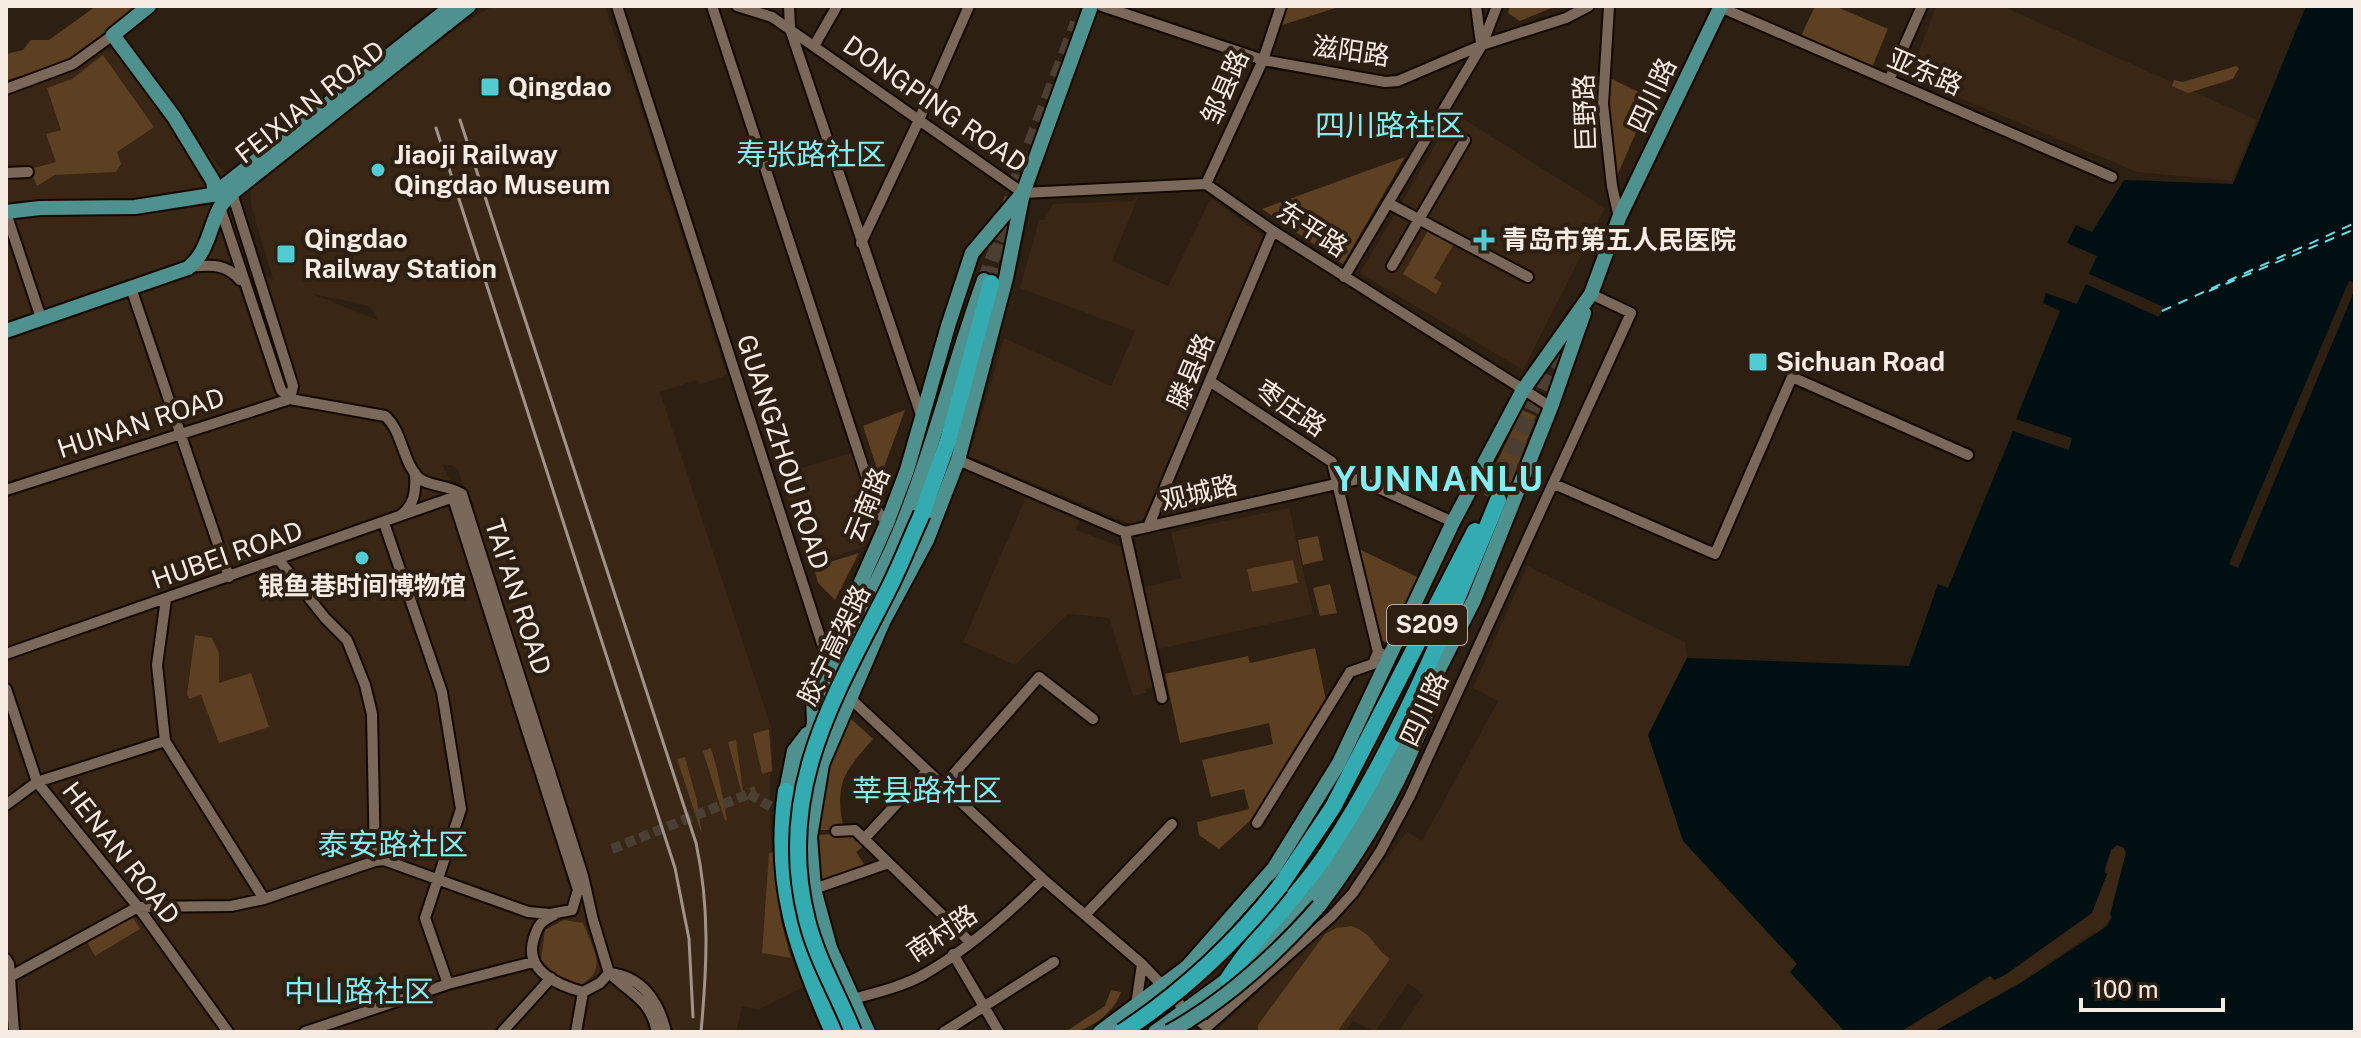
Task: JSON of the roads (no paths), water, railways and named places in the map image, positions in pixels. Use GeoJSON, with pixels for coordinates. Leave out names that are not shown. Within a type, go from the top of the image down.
{"type":"FeatureCollection","features":[{"type":"Feature","properties":{"kind":"highway","name":"胶宁高架路"},"geometry":{"type":"LineString","coordinates":[[853,1032],[822,964],[807,921],[798,866],[800,804],[810,757],[824,717],[889,589],[922,514],[948,441],[988,282]]}},
{"type":"Feature","properties":{"kind":"highway","name":"S209"},"geometry":{"type":"LineString","coordinates":[[1122,1032],[1166,1001],[1237,937],[1280,886],[1322,826],[1495,499],[1423,675],[1381,762],[1329,851],[1297,895],[1242,957],[1228,979]]}},
{"type":"Feature","properties":{"kind":"highway"},"geometry":{"type":"LineString","coordinates":[[786,791],[782,818],[784,884],[798,949],[833,1032]]}},
{"type":"Feature","properties":{"kind":"main road"},"geometry":{"type":"LineString","coordinates":[[6,331],[188,268],[210,238],[218,200],[213,181],[174,117],[113,35],[149,6]]}},
{"type":"Feature","properties":{"kind":"main road","name":"FEIXIAN ROAD"},"geometry":{"type":"LineString","coordinates":[[232,193],[465,6]]}},
{"type":"Feature","properties":{"kind":"main road","name":"FEIXIAN ROAD"},"geometry":{"type":"LineString","coordinates":[[218,200],[465,6]]}},
{"type":"Feature","properties":{"kind":"main road","name":"云南路"},"geometry":{"type":"LineString","coordinates":[[868,1032],[830,948],[814,889],[810,837],[822,764],[883,622],[927,540],[958,460],[1006,278],[1023,193],[1091,6]]}},
{"type":"Feature","properties":{"kind":"main road","name":"四川路"},"geometry":{"type":"LineString","coordinates":[[1155,1032],[1228,979],[1274,938],[1314,895],[1361,823],[1474,600],[1551,407],[1619,218],[1721,7]]}},
{"type":"Feature","properties":{"kind":"main road"},"geometry":{"type":"LineString","coordinates":[[6,212],[218,200],[232,193]]}},
{"type":"Feature","properties":{"kind":"main road","name":"云南路"},"geometry":{"type":"LineString","coordinates":[[829,664],[887,523],[923,422],[948,326],[972,253],[1023,193]]}},
{"type":"Feature","properties":{"kind":"main road"},"geometry":{"type":"LineString","coordinates":[[843,1032],[806,944],[792,869],[797,783],[829,664],[870,597],[904,521],[925,463],[961,342],[988,282]]}},
{"type":"Feature","properties":{"kind":"main road","name":"四川路"},"geometry":{"type":"LineString","coordinates":[[1100,1032],[1187,967],[1274,868],[1339,763],[1384,655],[1523,390],[1591,294]]}},
{"type":"Feature","properties":{"kind":"main road"},"geometry":{"type":"LineString","coordinates":[[1169,1032],[1209,1007],[1256,971],[1319,906],[1357,854],[1399,777],[1429,708],[1447,653]]}},
{"type":"Feature","properties":{"kind":"main road"},"geometry":{"type":"LineString","coordinates":[[786,791],[794,751],[814,724]]}},
{"type":"Feature","properties":{"kind":"street","name":"GUANGZHOU ROAD"},"geometry":{"type":"LineString","coordinates":[[617,6],[829,664],[853,701],[1043,879],[1164,984],[1186,1011],[1207,1027]]}},
{"type":"Feature","properties":{"kind":"street"},"geometry":{"type":"LineString","coordinates":[[712,6],[878,512],[887,523]]}},
{"type":"Feature","properties":{"kind":"street","name":"DONGPING ROAD"},"geometry":{"type":"LineString","coordinates":[[737,6],[772,17],[1023,193]]}},
{"type":"Feature","properties":{"kind":"street"},"geometry":{"type":"LineString","coordinates":[[789,6],[790,29],[923,422]]}},
{"type":"Feature","properties":{"kind":"street"},"geometry":{"type":"LineString","coordinates":[[814,46],[837,6]]}},
{"type":"Feature","properties":{"kind":"street"},"geometry":{"type":"LineString","coordinates":[[861,243],[969,6]]}},
{"type":"Feature","properties":{"kind":"street","name":"滋阳路"},"geometry":{"type":"LineString","coordinates":[[1102,6],[1263,60],[1385,82],[1398,81],[1482,45],[1566,18],[1589,6]]}},
{"type":"Feature","properties":{"kind":"street","name":"邹县路"},"geometry":{"type":"LineString","coordinates":[[1206,184],[1263,60],[1281,6]]}},
{"type":"Feature","properties":{"kind":"street"},"geometry":{"type":"LineString","coordinates":[[1476,6],[1482,45]]}},
{"type":"Feature","properties":{"kind":"street"},"geometry":{"type":"LineString","coordinates":[[1344,277],[1482,45],[1497,6]]}},
{"type":"Feature","properties":{"kind":"street","name":"巨野路"},"geometry":{"type":"LineString","coordinates":[[1609,6],[1603,104],[1612,186],[1619,218]]}},
{"type":"Feature","properties":{"kind":"street"},"geometry":{"type":"LineString","coordinates":[[1889,80],[1922,6]]}},
{"type":"Feature","properties":{"kind":"street","name":"亚东路"},"geometry":{"type":"LineString","coordinates":[[1721,7],[2112,177]]}},
{"type":"Feature","properties":{"kind":"street"},"geometry":{"type":"LineString","coordinates":[[6,89],[73,64],[113,35]]}},
{"type":"Feature","properties":{"kind":"street"},"geometry":{"type":"LineString","coordinates":[[1392,266],[1465,140]]}},
{"type":"Feature","properties":{"kind":"street"},"geometry":{"type":"LineString","coordinates":[[6,173],[28,172]]}},
{"type":"Feature","properties":{"kind":"street"},"geometry":{"type":"LineString","coordinates":[[1023,193],[1206,184]]}},
{"type":"Feature","properties":{"kind":"street","name":"东平路"},"geometry":{"type":"LineString","coordinates":[[1206,184],[1344,277],[1551,407]]}},
{"type":"Feature","properties":{"kind":"street"},"geometry":{"type":"LineString","coordinates":[[232,193],[293,386],[290,399]]}},
{"type":"Feature","properties":{"kind":"street"},"geometry":{"type":"LineString","coordinates":[[218,200],[281,390],[290,399],[385,416],[390,420],[415,473],[414,498],[407,511],[396,519]]}},
{"type":"Feature","properties":{"kind":"street"},"geometry":{"type":"LineString","coordinates":[[1388,203],[1528,277]]}},
{"type":"Feature","properties":{"kind":"street"},"geometry":{"type":"LineString","coordinates":[[6,212],[41,318]]}},
{"type":"Feature","properties":{"kind":"street","name":"滕县路"},"geometry":{"type":"LineString","coordinates":[[1148,527],[1273,231]]}},
{"type":"Feature","properties":{"kind":"street"},"geometry":{"type":"LineString","coordinates":[[188,268],[224,267],[234,272],[246,287]]}},
{"type":"Feature","properties":{"kind":"street"},"geometry":{"type":"LineString","coordinates":[[131,288],[229,577]]}},
{"type":"Feature","properties":{"kind":"street","name":"四川路"},"geometry":{"type":"LineString","coordinates":[[1207,1027],[1332,916],[1364,877],[1410,796],[1631,313],[1591,294]]}},
{"type":"Feature","properties":{"kind":"street"},"geometry":{"type":"LineString","coordinates":[[1554,484],[1715,554],[1792,377],[1968,455]]}},
{"type":"Feature","properties":{"kind":"street","name":"枣庄路"},"geometry":{"type":"LineString","coordinates":[[1211,382],[1332,462],[1384,655]]}},
{"type":"Feature","properties":{"kind":"street","name":"HUNAN ROAD"},"geometry":{"type":"LineString","coordinates":[[6,490],[290,399]]}},
{"type":"Feature","properties":{"kind":"street"},"geometry":{"type":"LineString","coordinates":[[958,460],[1125,532],[1162,698]]}},
{"type":"Feature","properties":{"kind":"street","name":"TAI'AN ROAD"},"geometry":{"type":"LineString","coordinates":[[415,473],[427,483],[452,487],[457,496],[583,876],[593,920]]}},
{"type":"Feature","properties":{"kind":"street","name":"观城路"},"geometry":{"type":"LineString","coordinates":[[1125,532],[1358,479],[1453,522]]}},
{"type":"Feature","properties":{"kind":"street","name":"TAI'AN ROAD"},"geometry":{"type":"LineString","coordinates":[[457,496],[578,890],[572,910]]}},
{"type":"Feature","properties":{"kind":"street","name":"HUBEI ROAD"},"geometry":{"type":"LineString","coordinates":[[6,654],[457,496]]}},
{"type":"Feature","properties":{"kind":"street"},"geometry":{"type":"LineString","coordinates":[[384,523],[442,692],[461,809],[425,918],[448,984]]}},
{"type":"Feature","properties":{"kind":"street"},"geometry":{"type":"LineString","coordinates":[[279,560],[325,618],[347,640],[365,685],[372,714],[375,861]]}},
{"type":"Feature","properties":{"kind":"street"},"geometry":{"type":"LineString","coordinates":[[166,599],[157,665],[165,741],[264,899]]}},
{"type":"Feature","properties":{"kind":"street"},"geometry":{"type":"LineString","coordinates":[[1257,823],[1350,672],[1373,664],[1384,655]]}},
{"type":"Feature","properties":{"kind":"street"},"geometry":{"type":"LineString","coordinates":[[943,786],[1039,677],[1093,719]]}},
{"type":"Feature","properties":{"kind":"street","name":"HENAN ROAD"},"geometry":{"type":"LineString","coordinates":[[6,689],[37,782],[138,907],[222,1030]]}},
{"type":"Feature","properties":{"kind":"street"},"geometry":{"type":"LineString","coordinates":[[6,805],[37,782],[165,741]]}},
{"type":"Feature","properties":{"kind":"street"},"geometry":{"type":"LineString","coordinates":[[864,839],[927,771]]}},
{"type":"Feature","properties":{"kind":"street"},"geometry":{"type":"LineString","coordinates":[[1085,915],[1172,824]]}},
{"type":"Feature","properties":{"kind":"street"},"geometry":{"type":"LineString","coordinates":[[836,831],[855,830],[970,942]]}},
{"type":"Feature","properties":{"kind":"street"},"geometry":{"type":"LineString","coordinates":[[7,978],[138,907],[231,906],[264,899],[384,860],[528,912],[550,914],[572,910],[588,914],[593,920],[609,973],[647,1005],[653,1013],[657,1032]]}},
{"type":"Feature","properties":{"kind":"street"},"geometry":{"type":"LineString","coordinates":[[814,889],[889,863]]}},
{"type":"Feature","properties":{"kind":"street","name":"南村路"},"geometry":{"type":"LineString","coordinates":[[831,1005],[892,989],[923,975],[1002,919],[1043,879]]}},
{"type":"Feature","properties":{"kind":"street"},"geometry":{"type":"LineString","coordinates":[[572,910],[543,920],[537,926],[532,944],[533,962],[540,971],[564,986],[583,992],[600,983],[609,973]]}},
{"type":"Feature","properties":{"kind":"street"},"geometry":{"type":"LineString","coordinates":[[528,912],[537,926]]}},
{"type":"Feature","properties":{"kind":"street"},"geometry":{"type":"LineString","coordinates":[[953,954],[999,1032]]}},
{"type":"Feature","properties":{"kind":"street"},"geometry":{"type":"LineString","coordinates":[[6,959],[9,964],[7,978],[14,1032]]}},
{"type":"Feature","properties":{"kind":"street"},"geometry":{"type":"LineString","coordinates":[[305,1032],[448,984],[533,962]]}},
{"type":"Feature","properties":{"kind":"street"},"geometry":{"type":"LineString","coordinates":[[944,1032],[1054,962]]}},
{"type":"Feature","properties":{"kind":"street"},"geometry":{"type":"LineString","coordinates":[[1136,1005],[1142,964]]}},
{"type":"Feature","properties":{"kind":"street"},"geometry":{"type":"LineString","coordinates":[[609,973],[623,974],[653,998],[661,1011],[666,1032]]}},
{"type":"Feature","properties":{"kind":"street"},"geometry":{"type":"LineString","coordinates":[[502,1032],[551,978]]}},
{"type":"Feature","properties":{"kind":"street"},"geometry":{"type":"LineString","coordinates":[[576,1032],[583,992]]}},
{"type":"Feature","properties":{"kind":"tunnel"},"geometry":{"type":"LineString","coordinates":[[991,283],[1014,190],[1078,23]]}},
{"type":"Feature","properties":{"kind":"tunnel"},"geometry":{"type":"LineString","coordinates":[[984,280],[1007,219]]}},
{"type":"Feature","properties":{"kind":"tunnel"},"geometry":{"type":"LineString","coordinates":[[1491,498],[1568,332]]}},
{"type":"Feature","properties":{"kind":"tunnel"},"geometry":{"type":"LineString","coordinates":[[612,849],[756,791]]}},
{"type":"Feature","properties":{"kind":"tunnel"},"geometry":{"type":"LineString","coordinates":[[749,794],[785,815]]}},
{"type":"Feature","properties":{"kind":"railway"},"geometry":{"type":"LineString","coordinates":[[460,120],[696,843],[704,890],[706,937],[701,1032]]}},
{"type":"Feature","properties":{"kind":"railway"},"geometry":{"type":"LineString","coordinates":[[436,128],[675,868],[689,939],[693,1017]]}},
{"type":"Feature","properties":{"kind":"place","name":"Qingdao"},"geometry":{"type":"Point","coordinates":[490,87]}},
{"type":"Feature","properties":{"kind":"place","name":"Jiaoji Railway Qingdao Museum"},"geometry":{"type":"Point","coordinates":[378,170]}},
{"type":"Feature","properties":{"kind":"place","name":"青岛市第五人民医院"},"geometry":{"type":"Point","coordinates":[1484,240]}},
{"type":"Feature","properties":{"kind":"place","name":"Qingdao Railway Station"},"geometry":{"type":"Point","coordinates":[286,254]}},
{"type":"Feature","properties":{"kind":"place","name":"Sichuan Road"},"geometry":{"type":"Point","coordinates":[1758,362]}},
{"type":"Feature","properties":{"kind":"place","name":"银鱼巷时间博物馆"},"geometry":{"type":"Point","coordinates":[362,558]}},
{"type":"Feature","properties":{"kind":"district","name":"四川路社区"},"geometry":{"type":"Point","coordinates":[1390,126]}},
{"type":"Feature","properties":{"kind":"district","name":"寿张路社区"},"geometry":{"type":"Point","coordinates":[811,155]}},
{"type":"Feature","properties":{"kind":"district","name":"YUNNANLU"},"geometry":{"type":"Point","coordinates":[1439,479]}},
{"type":"Feature","properties":{"kind":"district","name":"莘县路社区"},"geometry":{"type":"Point","coordinates":[927,791]}},
{"type":"Feature","properties":{"kind":"district","name":"泰安路社区"},"geometry":{"type":"Point","coordinates":[393,845]}},
{"type":"Feature","properties":{"kind":"district","name":"中山路社区"},"geometry":{"type":"Point","coordinates":[359,992]}}]}
